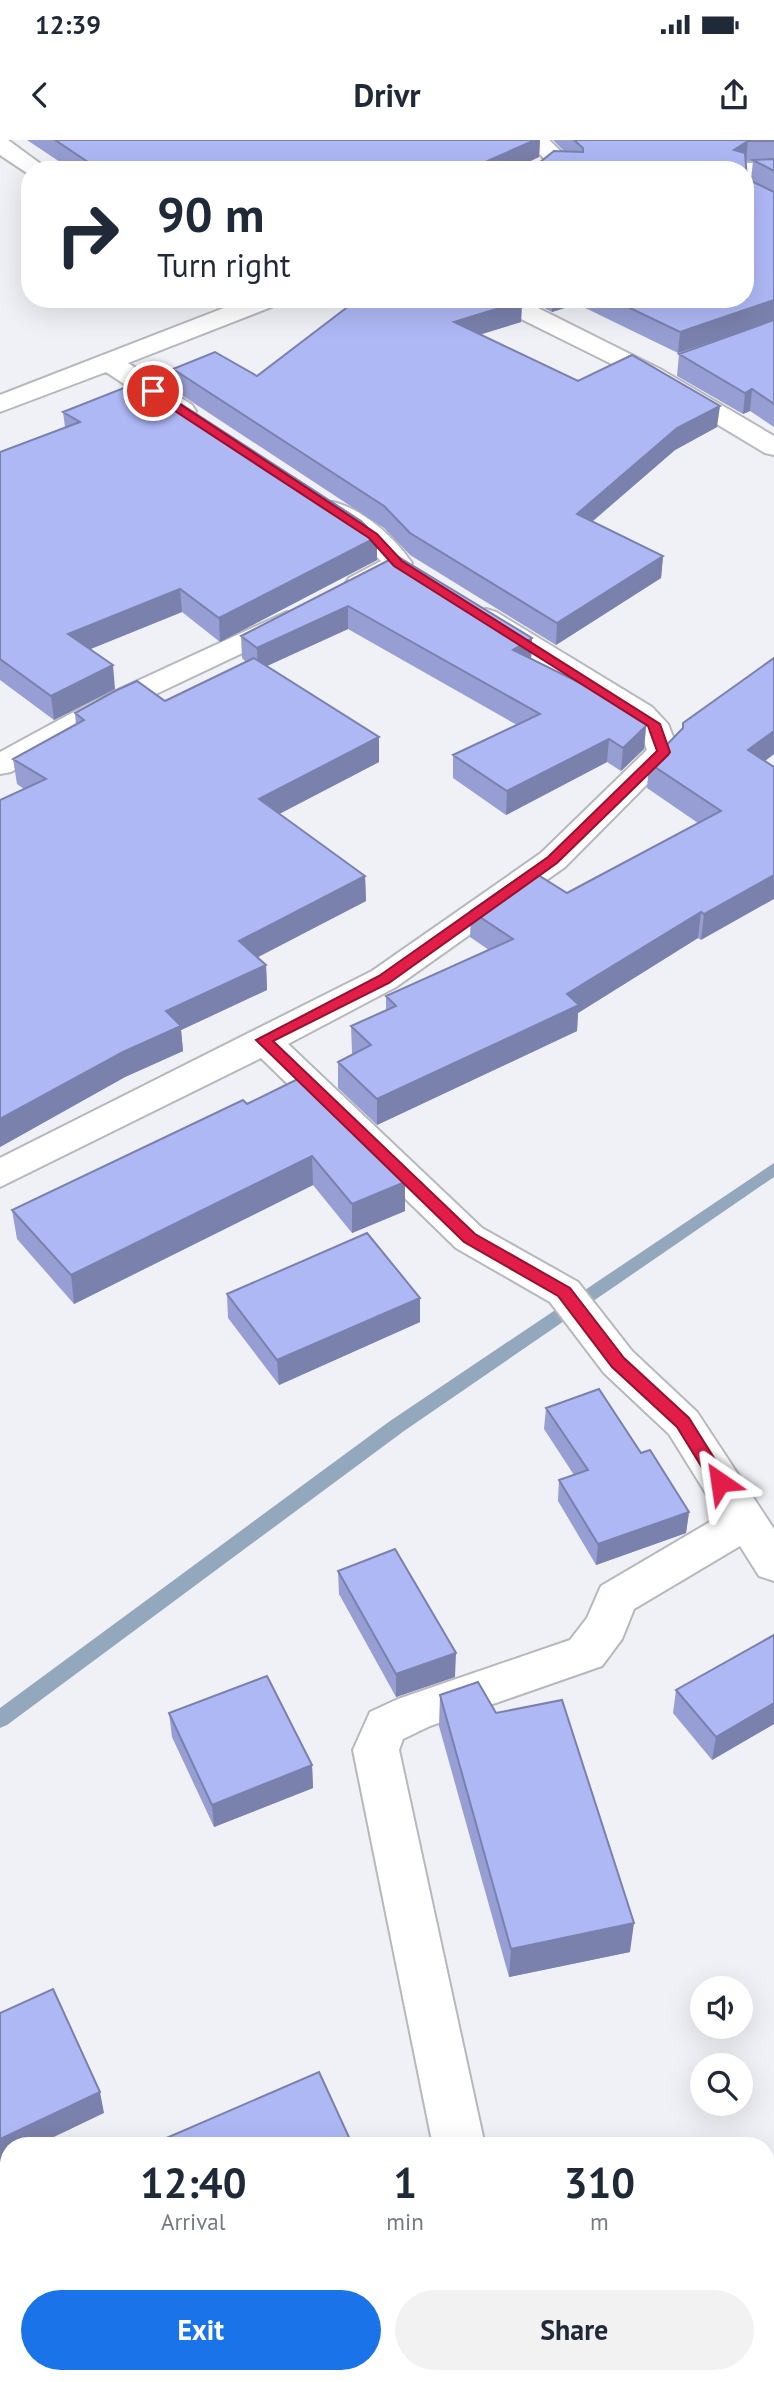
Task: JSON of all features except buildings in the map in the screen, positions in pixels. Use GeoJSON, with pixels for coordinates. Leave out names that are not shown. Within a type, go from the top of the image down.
{"type":"FeatureCollection","features":[{"type":"Feature","properties":{"kind":"street"},"geometry":{"type":"LineString","coordinates":[[536,140],[559,161]]}},
{"type":"Feature","properties":{"kind":"street"},"geometry":{"type":"LineString","coordinates":[[0,145],[24,161]]}},
{"type":"Feature","properties":{"kind":"street"},"geometry":{"type":"LineString","coordinates":[[754,170],[774,170]]}},
{"type":"Feature","properties":{"kind":"street"},"geometry":{"type":"LineString","coordinates":[[0,404],[247,308]]}},
{"type":"Feature","properties":{"kind":"street"},"geometry":{"type":"LineString","coordinates":[[518,308],[651,374],[774,447]]}},
{"type":"Feature","properties":{"kind":"street"},"geometry":{"type":"LineString","coordinates":[[109,362],[201,423]]}},
{"type":"Feature","properties":{"kind":"street"},"geometry":{"type":"LineString","coordinates":[[651,374],[675,364]]}},
{"type":"Feature","properties":{"kind":"street"},"geometry":{"type":"LineString","coordinates":[[0,765],[105,706],[238,647],[324,602],[410,571],[373,536],[316,498]]}},
{"type":"Feature","properties":{"kind":"street"},"geometry":{"type":"LineString","coordinates":[[0,1174],[208,1071],[384,979],[553,860],[663,752],[653,724],[641,713],[467,606]]}},
{"type":"Feature","properties":{"kind":"street"},"geometry":{"type":"LineString","coordinates":[[263,1040],[469,1238],[538,1280],[564,1292],[618,1362],[683,1423],[774,1564]]}},
{"type":"Feature","properties":{"kind":"street"},"geometry":{"type":"LineString","coordinates":[[457,2137],[393,1842],[376,1750],[386,1726],[414,1713],[586,1653],[606,1626],[616,1598],[745,1522]]}},
{"type":"Feature","properties":{"kind":"waterway"},"geometry":{"type":"LineString","coordinates":[[0,1719],[397,1426],[774,1169]]}},
{"type":"Feature","properties":{"kind":"route"},"geometry":{"type":"LineString","coordinates":[[153,391],[373,536],[398,564],[641,713],[653,724],[663,752],[553,860],[384,979],[263,1040],[469,1238],[538,1280],[564,1292],[618,1362],[683,1423],[720,1482]]}}]}
